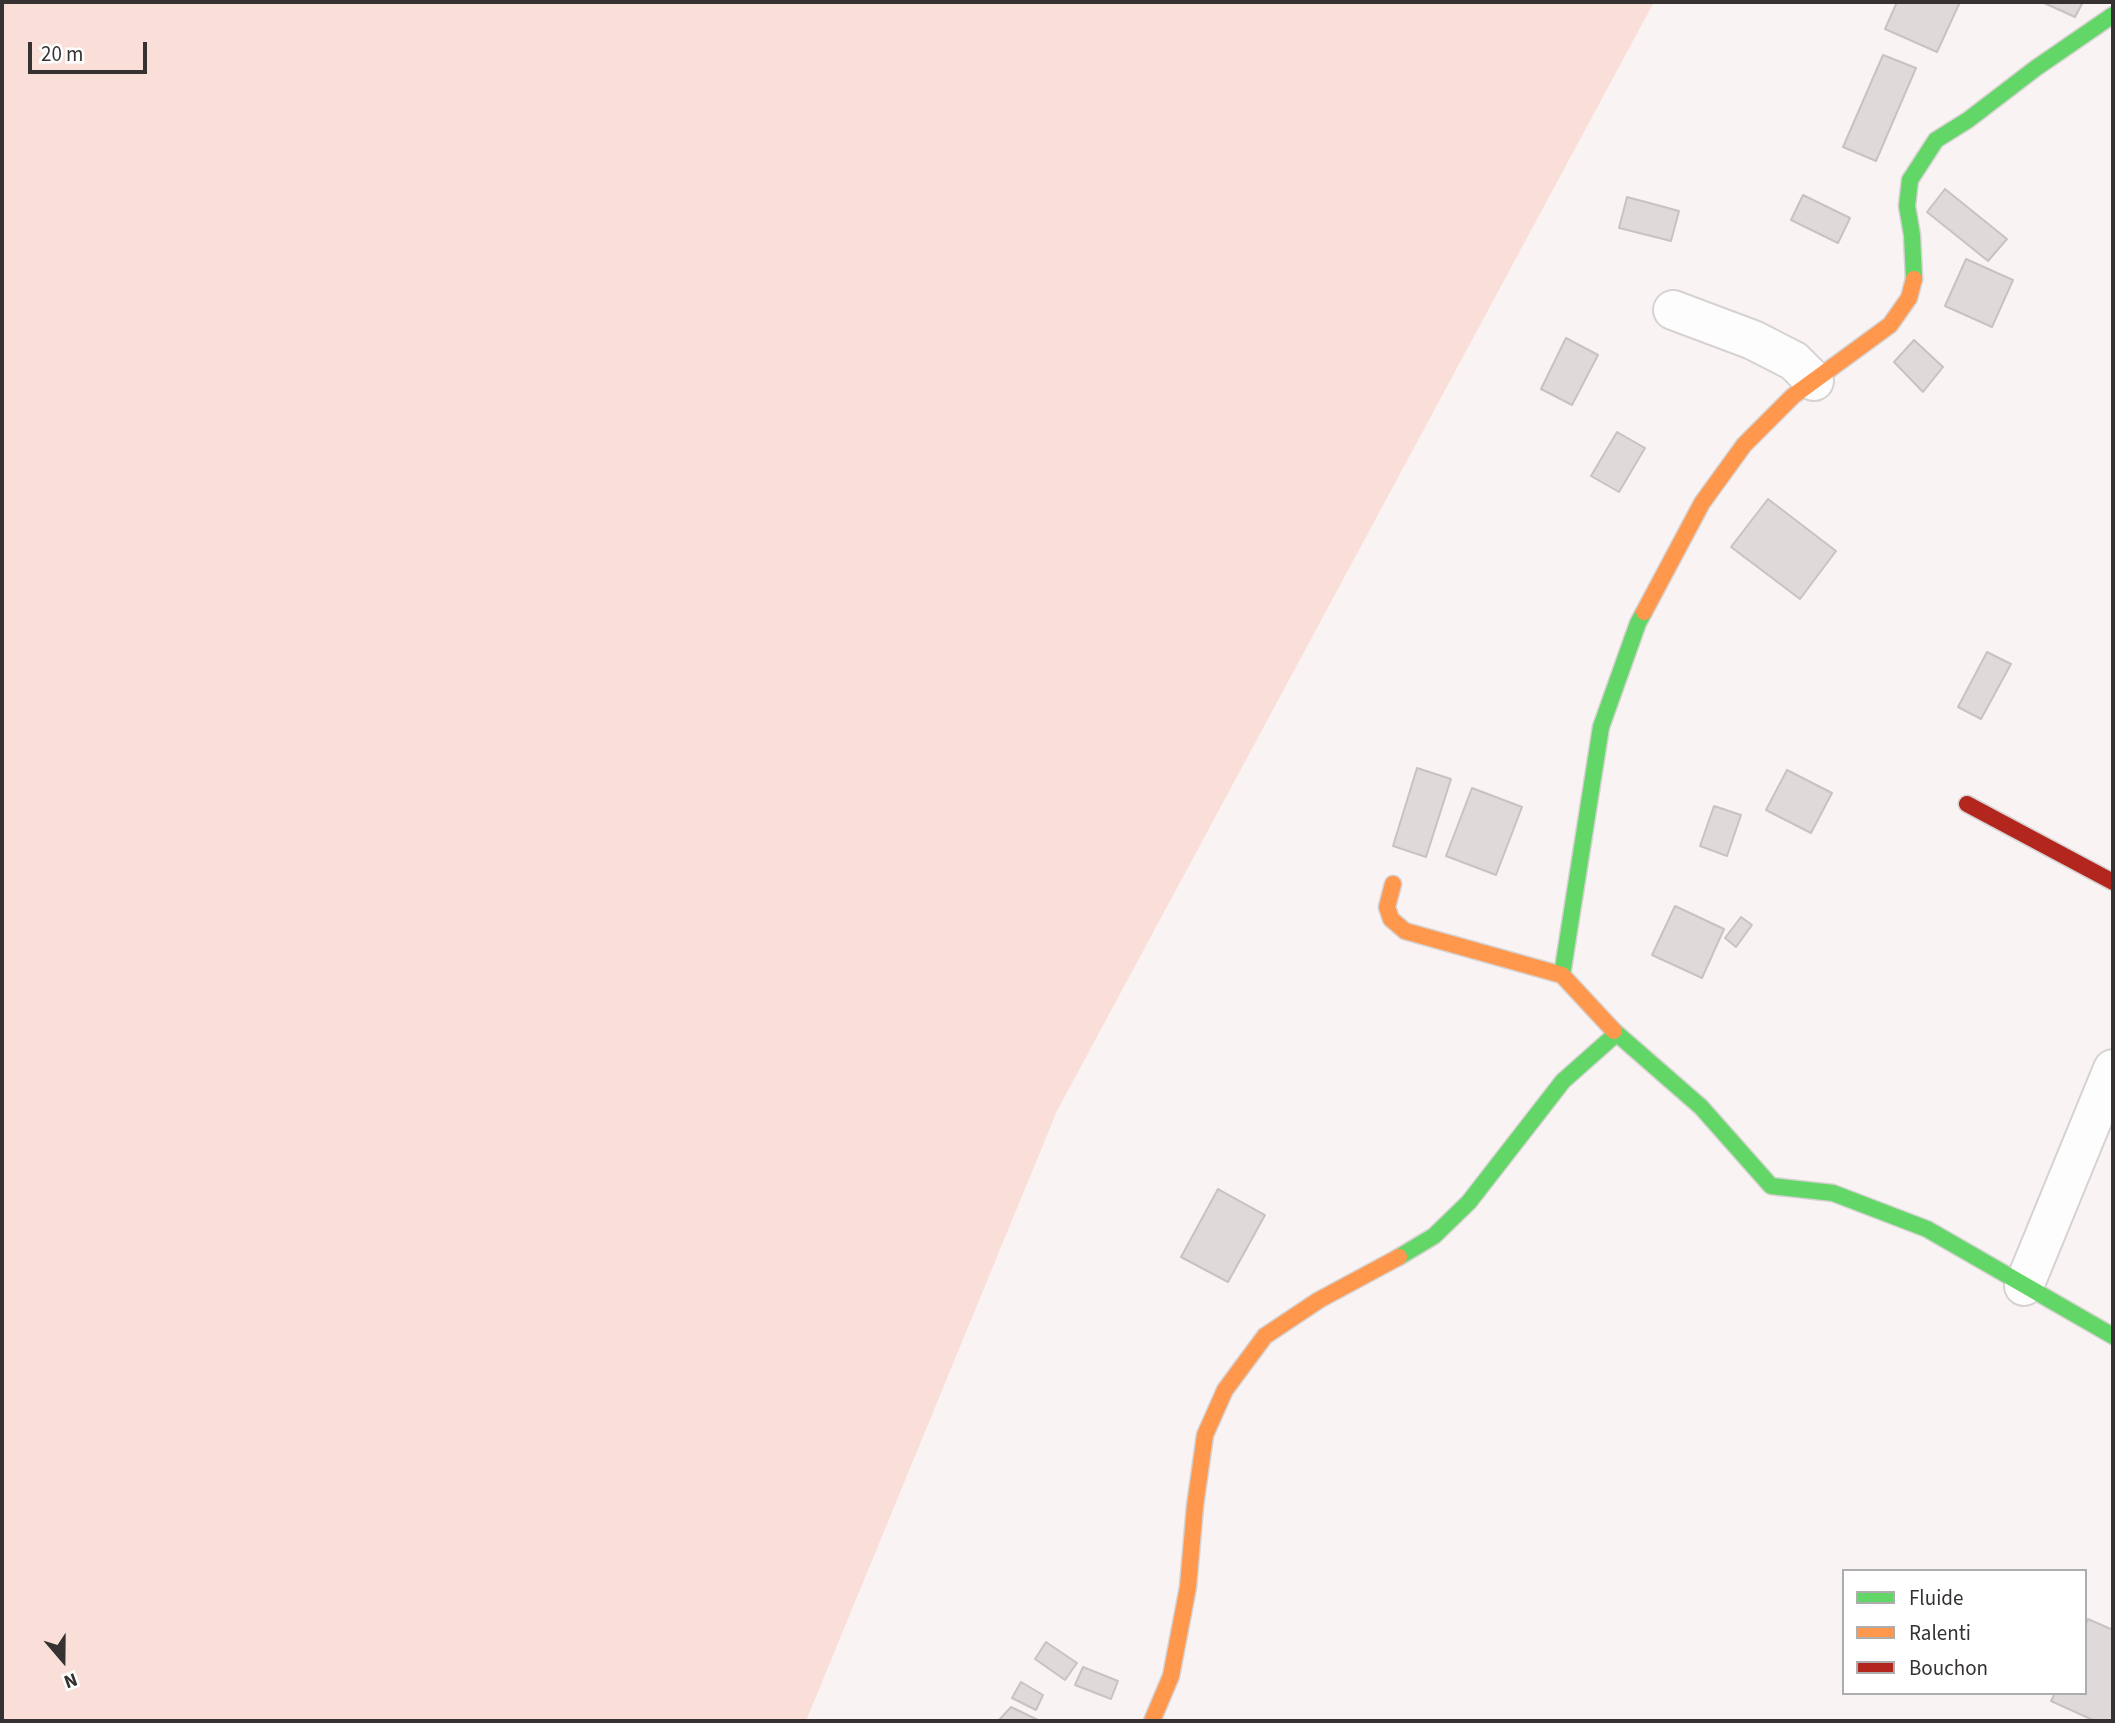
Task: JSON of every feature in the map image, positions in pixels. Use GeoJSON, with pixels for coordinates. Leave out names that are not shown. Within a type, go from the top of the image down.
{"type":"FeatureCollection","features":[{"type":"Feature","properties":{"kind":"street"},"geometry":{"type":"LineString","coordinates":[[1562,975],[1601,727],[1638,622],[1702,503],[1744,445],[1793,396],[1890,325],[1909,298],[1914,277],[1912,235],[1907,206],[1910,180],[1936,141],[2113,15]]}},
{"type":"Feature","properties":{"kind":"street"},"geometry":{"type":"LineString","coordinates":[[1673,310],[1753,341],[1794,361],[1814,381]]}},
{"type":"Feature","properties":{"kind":"street"},"geometry":{"type":"LineString","coordinates":[[1967,804],[2113,882]]}},
{"type":"Feature","properties":{"kind":"street"},"geometry":{"type":"LineString","coordinates":[[1393,884],[1387,907],[1391,919],[1405,931],[1562,975],[1616,1034],[1701,1107],[1772,1186],[1833,1193],[1927,1228],[2113,1336]]}},
{"type":"Feature","properties":{"kind":"street"},"geometry":{"type":"LineString","coordinates":[[1152,1721],[1171,1676],[1188,1587],[1205,1435],[1225,1390],[1265,1336],[1319,1300],[1376,1271],[1434,1236],[1469,1202],[1563,1081],[1616,1034]]}},
{"type":"Feature","properties":{"kind":"street"},"geometry":{"type":"LineString","coordinates":[[2024,1286],[2113,1069]]}},
{"type":"Feature","properties":{"kind":"shaded area"},"geometry":{"type":"Polygon","coordinates":[[[2,2],[1654,2],[1057,1111],[806,1721],[2,1721],[2,2]]]}},
{"type":"Feature","properties":{"kind":"building"},"geometry":{"type":"Polygon","coordinates":[[[1897,2],[1960,2],[1937,52],[1885,29],[1897,2]]]}},
{"type":"Feature","properties":{"kind":"building"},"geometry":{"type":"Polygon","coordinates":[[[2042,2],[2083,2],[2075,17],[2042,2]]]}},
{"type":"Feature","properties":{"kind":"building"},"geometry":{"type":"Polygon","coordinates":[[[1883,55],[1916,68],[1876,161],[1843,147],[1883,55]]]}},
{"type":"Feature","properties":{"kind":"building"},"geometry":{"type":"Polygon","coordinates":[[[1945,189],[2007,239],[1988,261],[1927,212],[1945,189]]]}},
{"type":"Feature","properties":{"kind":"building"},"geometry":{"type":"Polygon","coordinates":[[[1803,195],[1850,218],[1838,243],[1791,220],[1803,195]]]}},
{"type":"Feature","properties":{"kind":"building"},"geometry":{"type":"Polygon","coordinates":[[[1627,197],[1679,211],[1671,241],[1619,228],[1627,197]]]}},
{"type":"Feature","properties":{"kind":"building"},"geometry":{"type":"Polygon","coordinates":[[[1966,259],[2013,280],[1992,327],[1945,306],[1966,259]]]}},
{"type":"Feature","properties":{"kind":"building"},"geometry":{"type":"Polygon","coordinates":[[[1566,338],[1598,355],[1572,405],[1541,389],[1566,338]]]}},
{"type":"Feature","properties":{"kind":"building"},"geometry":{"type":"Polygon","coordinates":[[[1914,340],[1943,367],[1923,392],[1894,362],[1914,340]]]}},
{"type":"Feature","properties":{"kind":"building"},"geometry":{"type":"Polygon","coordinates":[[[1617,432],[1645,448],[1619,492],[1591,476],[1617,432]]]}},
{"type":"Feature","properties":{"kind":"building"},"geometry":{"type":"Polygon","coordinates":[[[1768,499],[1836,551],[1800,599],[1731,547],[1768,499]]]}},
{"type":"Feature","properties":{"kind":"building"},"geometry":{"type":"Polygon","coordinates":[[[1987,652],[2011,664],[1981,719],[1958,707],[1987,652]]]}},
{"type":"Feature","properties":{"kind":"building"},"geometry":{"type":"Polygon","coordinates":[[[1417,768],[1451,779],[1426,857],[1393,846],[1417,768]]]}},
{"type":"Feature","properties":{"kind":"building"},"geometry":{"type":"Polygon","coordinates":[[[1787,770],[1832,793],[1811,833],[1766,810],[1787,770]]]}},
{"type":"Feature","properties":{"kind":"building"},"geometry":{"type":"Polygon","coordinates":[[[1472,788],[1522,807],[1496,875],[1446,856],[1472,788]]]}},
{"type":"Feature","properties":{"kind":"building"},"geometry":{"type":"Polygon","coordinates":[[[1714,806],[1741,815],[1727,856],[1700,846],[1714,806]]]}},
{"type":"Feature","properties":{"kind":"building"},"geometry":{"type":"Polygon","coordinates":[[[1675,906],[1724,929],[1702,978],[1652,955],[1675,906]]]}},
{"type":"Feature","properties":{"kind":"building"},"geometry":{"type":"Polygon","coordinates":[[[1741,917],[1752,925],[1736,947],[1725,938],[1741,917]]]}},
{"type":"Feature","properties":{"kind":"building"},"geometry":{"type":"Polygon","coordinates":[[[1218,1189],[1265,1215],[1228,1282],[1181,1257],[1218,1189]]]}},
{"type":"Feature","properties":{"kind":"building"},"geometry":{"type":"Polygon","coordinates":[[[2088,1619],[2113,1630],[2113,1721],[2095,1721],[2051,1701],[2054,1695],[2087,1695],[2088,1619]]]}},
{"type":"Feature","properties":{"kind":"building"},"geometry":{"type":"Polygon","coordinates":[[[1046,1642],[1077,1663],[1065,1680],[1035,1659],[1046,1642]]]}},
{"type":"Feature","properties":{"kind":"building"},"geometry":{"type":"Polygon","coordinates":[[[1083,1667],[1118,1681],[1111,1699],[1075,1685],[1083,1667]]]}},
{"type":"Feature","properties":{"kind":"building"},"geometry":{"type":"Polygon","coordinates":[[[1021,1682],[1043,1695],[1036,1710],[1012,1698],[1021,1682]]]}},
{"type":"Feature","properties":{"kind":"building"},"geometry":{"type":"Polygon","coordinates":[[[1011,1707],[1040,1721],[998,1721],[1011,1707]]]}},
{"type":"Feature","properties":{"kind":"traffic: fast"},"geometry":{"type":"LineString","coordinates":[[1914,279],[1912,235],[1907,206],[1910,180],[1936,140],[1968,120],[2036,68],[2113,15]]}},
{"type":"Feature","properties":{"kind":"traffic: fast"},"geometry":{"type":"LineString","coordinates":[[1562,975],[1601,727],[1644,612]]}},
{"type":"Feature","properties":{"kind":"traffic: fast"},"geometry":{"type":"LineString","coordinates":[[1614,1031],[1701,1107],[1771,1186],[1833,1193],[1927,1229],[2113,1336]]}},
{"type":"Feature","properties":{"kind":"traffic: fast"},"geometry":{"type":"LineString","coordinates":[[1399,1257],[1434,1236],[1469,1202],[1563,1081],[1616,1034]]}},
{"type":"Feature","properties":{"kind":"traffic: slow"},"geometry":{"type":"LineString","coordinates":[[1644,612],[1702,503],[1744,445],[1793,396],[1890,325],[1909,298],[1914,279]]}},
{"type":"Feature","properties":{"kind":"traffic: slow"},"geometry":{"type":"LineString","coordinates":[[1393,884],[1387,907],[1391,919],[1405,931],[1562,975],[1614,1031]]}},
{"type":"Feature","properties":{"kind":"traffic: slow"},"geometry":{"type":"LineString","coordinates":[[1152,1721],[1171,1676],[1188,1587],[1205,1435],[1225,1390],[1265,1336],[1319,1300],[1399,1257]]}},
{"type":"Feature","properties":{"kind":"traffic: jam"},"geometry":{"type":"LineString","coordinates":[[1967,804],[2113,882]]}}]}
